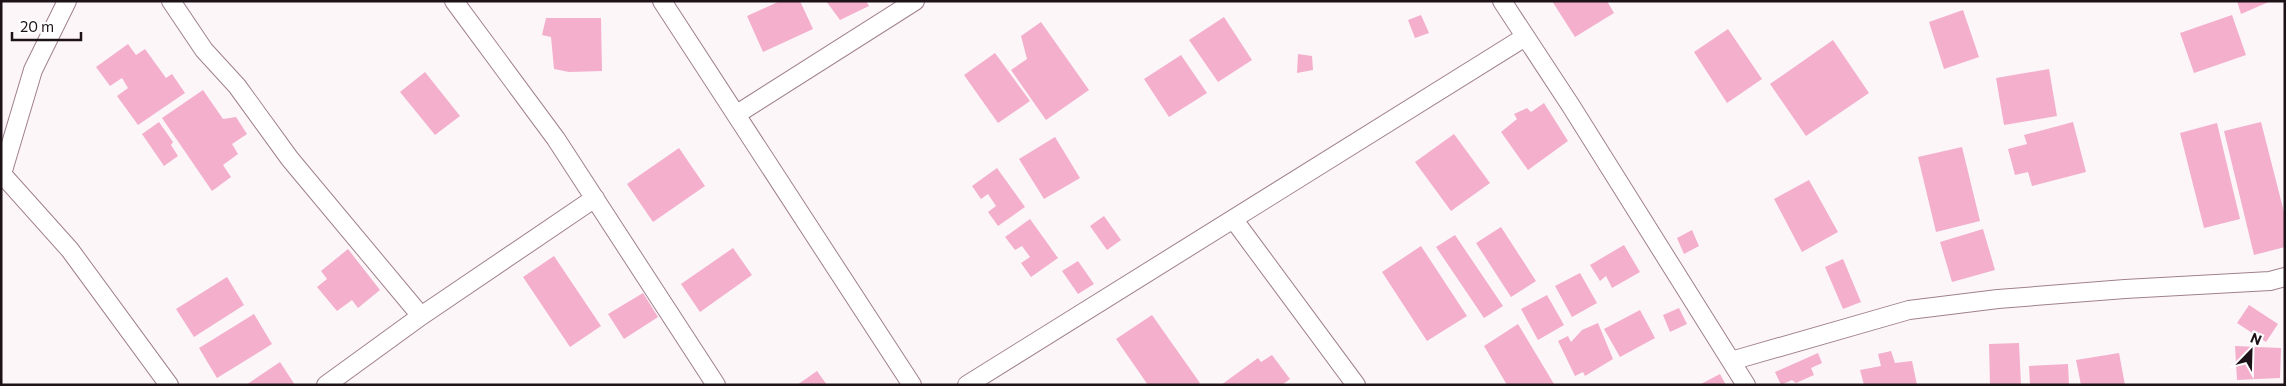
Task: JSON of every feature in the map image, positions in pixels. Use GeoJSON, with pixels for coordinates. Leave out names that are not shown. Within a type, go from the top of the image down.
{"type":"FeatureCollection","features":[{"type":"Feature","properties":{"kind":"street"},"geometry":{"type":"LineString","coordinates":[[67,1],[33,70],[2,174],[70,250],[168,385]]}},
{"type":"Feature","properties":{"kind":"street"},"geometry":{"type":"LineString","coordinates":[[171,1],[204,50],[237,86],[290,159],[421,316]]}},
{"type":"Feature","properties":{"kind":"street"},"geometry":{"type":"LineString","coordinates":[[454,1],[556,138],[716,385]]}},
{"type":"Feature","properties":{"kind":"street"},"geometry":{"type":"LineString","coordinates":[[662,1],[912,385]]}},
{"type":"Feature","properties":{"kind":"street"},"geometry":{"type":"LineString","coordinates":[[737,114],[915,1]]}},
{"type":"Feature","properties":{"kind":"street"},"geometry":{"type":"LineString","coordinates":[[1502,1],[1571,106],[1746,385]]}},
{"type":"Feature","properties":{"kind":"street"},"geometry":{"type":"LineString","coordinates":[[967,385],[1525,37]]}},
{"type":"Feature","properties":{"kind":"street"},"geometry":{"type":"LineString","coordinates":[[326,385],[421,316],[595,198]]}},
{"type":"Feature","properties":{"kind":"street"},"geometry":{"type":"LineString","coordinates":[[1234,220],[1356,385]]}},
{"type":"Feature","properties":{"kind":"street"},"geometry":{"type":"LineString","coordinates":[[1731,361],[1909,310],[2008,298],[2270,281],[2285,277]]}},
{"type":"Feature","properties":{"kind":"building"},"geometry":{"type":"Polygon","coordinates":[[[780,1],[800,1],[813,29],[763,52],[747,16],[780,1]]]}},
{"type":"Feature","properties":{"kind":"building"},"geometry":{"type":"Polygon","coordinates":[[[826,1],[866,1],[869,6],[840,20],[826,1]]]}},
{"type":"Feature","properties":{"kind":"building"},"geometry":{"type":"Polygon","coordinates":[[[1552,1],[1607,1],[1614,13],[1575,37],[1552,1]]]}},
{"type":"Feature","properties":{"kind":"building"},"geometry":{"type":"Polygon","coordinates":[[[2237,1],[2271,1],[2241,14],[2237,1]]]}},
{"type":"Feature","properties":{"kind":"building"},"geometry":{"type":"Polygon","coordinates":[[[1963,10],[1979,57],[1944,69],[1929,22],[1963,10]]]}},
{"type":"Feature","properties":{"kind":"building"},"geometry":{"type":"Polygon","coordinates":[[[1421,15],[1429,33],[1415,38],[1408,20],[1421,15]]]}},
{"type":"Feature","properties":{"kind":"building"},"geometry":{"type":"Polygon","coordinates":[[[2232,15],[2246,55],[2194,73],[2180,33],[2232,15]]]}},
{"type":"Feature","properties":{"kind":"building"},"geometry":{"type":"Polygon","coordinates":[[[1224,17],[1252,60],[1218,82],[1189,40],[1224,17]]]}},
{"type":"Feature","properties":{"kind":"building"},"geometry":{"type":"Polygon","coordinates":[[[546,18],[601,18],[602,71],[569,72],[554,69],[551,37],[542,35],[546,18]]]}},
{"type":"Feature","properties":{"kind":"building"},"geometry":{"type":"Polygon","coordinates":[[[1041,22],[1089,90],[1046,120],[1011,70],[1027,59],[1021,36],[1041,22]]]}},
{"type":"Feature","properties":{"kind":"building"},"geometry":{"type":"Polygon","coordinates":[[[1728,29],[1762,79],[1727,103],[1694,52],[1728,29]]]}},
{"type":"Feature","properties":{"kind":"building"},"geometry":{"type":"Polygon","coordinates":[[[1833,40],[1869,93],[1806,136],[1770,84],[1833,40]]]}},
{"type":"Feature","properties":{"kind":"building"},"geometry":{"type":"Polygon","coordinates":[[[128,44],[136,55],[145,49],[166,78],[172,74],[185,93],[138,125],[117,96],[128,88],[122,78],[110,86],[96,67],[128,44]]]}},
{"type":"Feature","properties":{"kind":"building"},"geometry":{"type":"Polygon","coordinates":[[[995,53],[1030,101],[998,123],[964,75],[995,53]]]}},
{"type":"Feature","properties":{"kind":"building"},"geometry":{"type":"Polygon","coordinates":[[[1298,54],[1312,56],[1313,70],[1297,73],[1298,54]]]}},
{"type":"Feature","properties":{"kind":"building"},"geometry":{"type":"Polygon","coordinates":[[[1181,55],[1207,93],[1169,117],[1144,79],[1181,55]]]}},
{"type":"Feature","properties":{"kind":"building"},"geometry":{"type":"Polygon","coordinates":[[[2049,69],[2057,116],[2004,125],[1996,78],[2049,69]]]}},
{"type":"Feature","properties":{"kind":"building"},"geometry":{"type":"Polygon","coordinates":[[[425,72],[460,116],[435,135],[400,92],[425,72]]]}},
{"type":"Feature","properties":{"kind":"building"},"geometry":{"type":"Polygon","coordinates":[[[203,90],[223,119],[236,117],[247,134],[232,144],[238,154],[223,165],[231,177],[212,191],[162,118],[203,90]]]}},
{"type":"Feature","properties":{"kind":"building"},"geometry":{"type":"Polygon","coordinates":[[[1544,103],[1568,141],[1528,170],[1501,132],[1517,119],[1514,114],[1527,108],[1531,112],[1544,103]]]}},
{"type":"Feature","properties":{"kind":"building"},"geometry":{"type":"Polygon","coordinates":[[[159,122],[173,142],[171,145],[178,156],[164,166],[142,134],[159,122]]]}},
{"type":"Feature","properties":{"kind":"building"},"geometry":{"type":"Polygon","coordinates":[[[2073,122],[2086,172],[2032,186],[2028,172],[2015,175],[2008,149],[2027,144],[2024,135],[2073,122]]]}},
{"type":"Feature","properties":{"kind":"building"},"geometry":{"type":"Polygon","coordinates":[[[2261,122],[2285,216],[2285,247],[2254,255],[2224,131],[2261,122]]]}},
{"type":"Feature","properties":{"kind":"building"},"geometry":{"type":"Polygon","coordinates":[[[2217,123],[2240,219],[2204,228],[2180,133],[2217,123]]]}},
{"type":"Feature","properties":{"kind":"building"},"geometry":{"type":"Polygon","coordinates":[[[1454,134],[1490,183],[1451,211],[1415,162],[1454,134]]]}},
{"type":"Feature","properties":{"kind":"building"},"geometry":{"type":"Polygon","coordinates":[[[1055,137],[1080,178],[1044,199],[1019,159],[1055,137]]]}},
{"type":"Feature","properties":{"kind":"building"},"geometry":{"type":"Polygon","coordinates":[[[1962,147],[1980,221],[1936,232],[1918,157],[1962,147]]]}},
{"type":"Feature","properties":{"kind":"building"},"geometry":{"type":"Polygon","coordinates":[[[679,148],[705,186],[653,222],[627,184],[679,148]]]}},
{"type":"Feature","properties":{"kind":"building"},"geometry":{"type":"Polygon","coordinates":[[[997,168],[1025,207],[998,226],[988,212],[996,206],[988,194],[981,199],[972,186],[997,168]]]}},
{"type":"Feature","properties":{"kind":"building"},"geometry":{"type":"Polygon","coordinates":[[[1809,180],[1838,232],[1802,252],[1774,199],[1809,180]]]}},
{"type":"Feature","properties":{"kind":"building"},"geometry":{"type":"Polygon","coordinates":[[[1104,216],[1121,240],[1107,250],[1090,226],[1104,216]]]}},
{"type":"Feature","properties":{"kind":"building"},"geometry":{"type":"Polygon","coordinates":[[[1030,219],[1058,258],[1031,277],[1021,263],[1030,257],[1022,246],[1015,250],[1005,237],[1030,219]]]}},
{"type":"Feature","properties":{"kind":"building"},"geometry":{"type":"Polygon","coordinates":[[[1501,227],[1536,281],[1511,297],[1476,243],[1501,227]]]}},
{"type":"Feature","properties":{"kind":"building"},"geometry":{"type":"Polygon","coordinates":[[[1983,229],[1995,270],[1952,282],[1940,242],[1983,229]]]}},
{"type":"Feature","properties":{"kind":"building"},"geometry":{"type":"Polygon","coordinates":[[[1692,230],[1699,246],[1684,254],[1677,238],[1692,230]]]}},
{"type":"Feature","properties":{"kind":"building"},"geometry":{"type":"Polygon","coordinates":[[[1455,235],[1503,306],[1484,318],[1436,247],[1455,235]]]}},
{"type":"Feature","properties":{"kind":"building"},"geometry":{"type":"Polygon","coordinates":[[[1624,245],[1640,272],[1612,288],[1606,276],[1600,281],[1590,265],[1624,245]]]}},
{"type":"Feature","properties":{"kind":"building"},"geometry":{"type":"Polygon","coordinates":[[[1421,246],[1467,316],[1427,341],[1382,272],[1421,246]]]}},
{"type":"Feature","properties":{"kind":"building"},"geometry":{"type":"Polygon","coordinates":[[[733,248],[752,275],[700,312],[681,284],[733,248]]]}},
{"type":"Feature","properties":{"kind":"building"},"geometry":{"type":"Polygon","coordinates":[[[348,249],[380,290],[358,308],[352,300],[337,311],[317,287],[327,279],[321,271],[348,249]]]}},
{"type":"Feature","properties":{"kind":"building"},"geometry":{"type":"Polygon","coordinates":[[[554,256],[601,326],[570,347],[523,277],[554,256]]]}},
{"type":"Feature","properties":{"kind":"building"},"geometry":{"type":"Polygon","coordinates":[[[1843,259],[1861,302],[1843,309],[1825,267],[1843,259]]]}},
{"type":"Feature","properties":{"kind":"building"},"geometry":{"type":"Polygon","coordinates":[[[1078,261],[1094,284],[1078,294],[1062,271],[1078,261]]]}},
{"type":"Feature","properties":{"kind":"building"},"geometry":{"type":"Polygon","coordinates":[[[1580,273],[1597,303],[1572,317],[1555,286],[1580,273]]]}},
{"type":"Feature","properties":{"kind":"building"},"geometry":{"type":"Polygon","coordinates":[[[227,277],[244,305],[194,337],[176,309],[227,277]]]}},
{"type":"Feature","properties":{"kind":"building"},"geometry":{"type":"Polygon","coordinates":[[[643,293],[658,317],[624,339],[608,314],[643,293]]]}},
{"type":"Feature","properties":{"kind":"building"},"geometry":{"type":"Polygon","coordinates":[[[1547,295],[1564,325],[1538,340],[1521,309],[1547,295]]]}},
{"type":"Feature","properties":{"kind":"building"},"geometry":{"type":"Polygon","coordinates":[[[2249,305],[2278,324],[2266,342],[2237,323],[2249,305]]]}},
{"type":"Feature","properties":{"kind":"building"},"geometry":{"type":"Polygon","coordinates":[[[1679,308],[1687,324],[1670,332],[1663,315],[1679,308]]]}},
{"type":"Feature","properties":{"kind":"building"},"geometry":{"type":"Polygon","coordinates":[[[1640,310],[1655,338],[1620,357],[1604,329],[1640,310]]]}},
{"type":"Feature","properties":{"kind":"building"},"geometry":{"type":"Polygon","coordinates":[[[254,314],[272,344],[217,378],[199,348],[254,314]]]}},
{"type":"Feature","properties":{"kind":"building"},"geometry":{"type":"Polygon","coordinates":[[[1152,315],[1200,383],[1198,385],[1148,385],[1116,339],[1152,315]]]}},
{"type":"Feature","properties":{"kind":"building"},"geometry":{"type":"Polygon","coordinates":[[[1598,323],[1613,359],[1585,376],[1583,372],[1575,376],[1558,341],[1568,336],[1571,342],[1582,330],[1598,323]]]}},
{"type":"Feature","properties":{"kind":"building"},"geometry":{"type":"Polygon","coordinates":[[[1518,324],[1554,384],[1507,385],[1484,346],[1518,324]]]}},
{"type":"Feature","properties":{"kind":"building"},"geometry":{"type":"Polygon","coordinates":[[[2019,343],[2021,385],[1990,385],[1989,344],[2019,343]]]}},
{"type":"Feature","properties":{"kind":"building"},"geometry":{"type":"Polygon","coordinates":[[[2235,346],[2281,348],[2280,378],[2237,380],[2235,346]]]}},
{"type":"Feature","properties":{"kind":"building"},"geometry":{"type":"Polygon","coordinates":[[[1891,351],[1895,363],[1912,361],[1917,385],[1864,385],[1860,370],[1881,366],[1878,354],[1891,351]]]}},
{"type":"Feature","properties":{"kind":"building"},"geometry":{"type":"Polygon","coordinates":[[[1818,353],[1822,363],[1811,368],[1814,375],[1796,383],[1792,380],[1781,385],[1775,372],[1818,353]]]}},
{"type":"Feature","properties":{"kind":"building"},"geometry":{"type":"Polygon","coordinates":[[[2119,353],[2125,385],[2081,385],[2076,360],[2119,353]]]}},
{"type":"Feature","properties":{"kind":"building"},"geometry":{"type":"Polygon","coordinates":[[[1272,355],[1290,379],[1282,385],[1221,385],[1258,358],[1261,362],[1272,355]]]}},
{"type":"Feature","properties":{"kind":"building"},"geometry":{"type":"Polygon","coordinates":[[[280,362],[295,385],[246,385],[280,362]]]}},
{"type":"Feature","properties":{"kind":"building"},"geometry":{"type":"Polygon","coordinates":[[[2068,364],[2069,385],[2030,385],[2029,366],[2068,364]]]}},
{"type":"Feature","properties":{"kind":"building"},"geometry":{"type":"Polygon","coordinates":[[[817,371],[827,385],[797,385],[817,371]]]}},
{"type":"Feature","properties":{"kind":"building"},"geometry":{"type":"Polygon","coordinates":[[[1720,374],[1726,385],[1699,385],[1720,374]]]}}]}
